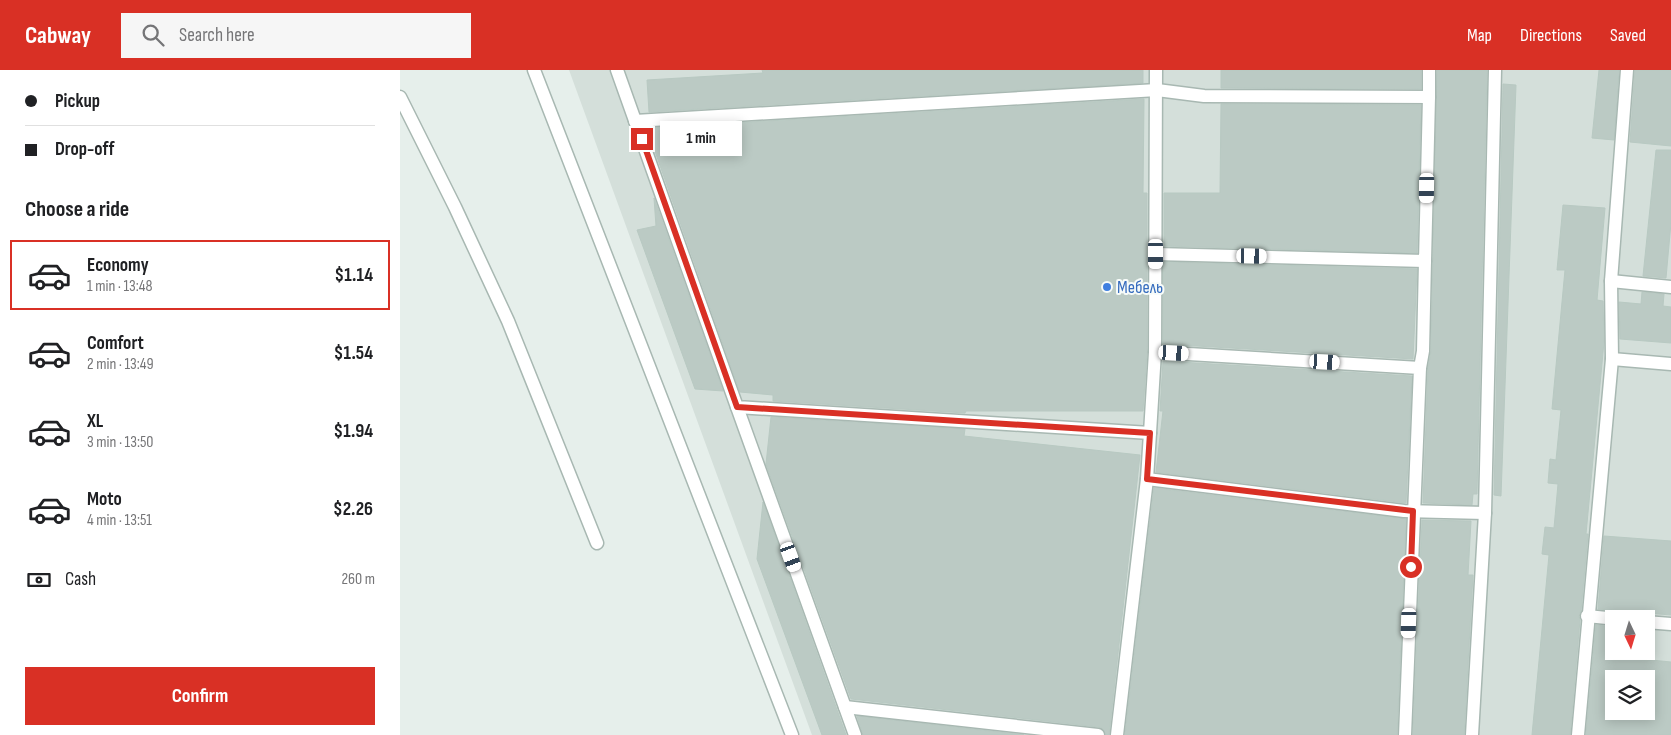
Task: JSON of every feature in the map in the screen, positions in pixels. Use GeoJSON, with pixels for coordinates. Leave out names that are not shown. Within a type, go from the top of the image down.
{"type":"FeatureCollection","features":[{"type":"Feature","properties":{"kind":"lane"},"geometry":{"type":"LineString","coordinates":[[534,70],[792,735]]}},
{"type":"Feature","properties":{"kind":"lane"},"geometry":{"type":"LineString","coordinates":[[617,70],[855,735]]}},
{"type":"Feature","properties":{"kind":"lane"},"geometry":{"type":"LineString","coordinates":[[1118,735],[1147,479],[1155,352],[1156,70]]}},
{"type":"Feature","properties":{"kind":"lane"},"geometry":{"type":"LineString","coordinates":[[1405,735],[1413,511],[1420,368],[1423,352],[1429,70]]}},
{"type":"Feature","properties":{"kind":"lane"},"geometry":{"type":"LineString","coordinates":[[1472,735],[1485,513],[1495,70]]}},
{"type":"Feature","properties":{"kind":"lane"},"geometry":{"type":"LineString","coordinates":[[1578,735],[1612,360],[1611,281],[1627,70]]}},
{"type":"Feature","properties":{"kind":"lane"},"geometry":{"type":"LineString","coordinates":[[635,121],[1157,90],[1204,96],[1429,97]]}},
{"type":"Feature","properties":{"kind":"lane"},"geometry":{"type":"LineString","coordinates":[[400,97],[455,207],[508,321],[598,543]]}},
{"type":"Feature","properties":{"kind":"lane"},"geometry":{"type":"LineString","coordinates":[[1156,254],[1425,261]]}},
{"type":"Feature","properties":{"kind":"lane"},"geometry":{"type":"LineString","coordinates":[[1611,281],[1671,287]]}},
{"type":"Feature","properties":{"kind":"lane"},"geometry":{"type":"LineString","coordinates":[[1155,352],[1420,368]]}},
{"type":"Feature","properties":{"kind":"lane"},"geometry":{"type":"LineString","coordinates":[[1612,360],[1671,364]]}},
{"type":"Feature","properties":{"kind":"lane"},"geometry":{"type":"LineString","coordinates":[[737,407],[1150,433]]}},
{"type":"Feature","properties":{"kind":"lane"},"geometry":{"type":"LineString","coordinates":[[1147,479],[1413,511],[1485,513]]}},
{"type":"Feature","properties":{"kind":"lane"},"geometry":{"type":"LineString","coordinates":[[1588,616],[1605,618]]}},
{"type":"Feature","properties":{"kind":"lane"},"geometry":{"type":"LineString","coordinates":[[1655,623],[1671,624]]}},
{"type":"Feature","properties":{"kind":"lane"},"geometry":{"type":"LineString","coordinates":[[844,707],[1098,735]]}},
{"type":"Feature","properties":{"kind":"shaded area"},"geometry":{"type":"Polygon","coordinates":[[[569,70],[1671,70],[1671,735],[812,735],[569,70]]]}},
{"type":"Feature","properties":{"kind":"building"},"geometry":{"type":"Polygon","coordinates":[[[762,70],[1143,70],[1143,83],[649,112],[647,80],[763,73],[762,70]]]}},
{"type":"Feature","properties":{"kind":"building"},"geometry":{"type":"Polygon","coordinates":[[[1221,70],[1421,70],[1421,89],[1221,88],[1221,70]]]}},
{"type":"Feature","properties":{"kind":"building"},"geometry":{"type":"Polygon","coordinates":[[[1437,70],[1487,70],[1477,494],[1473,494],[1472,505],[1423,503],[1428,369],[1431,351],[1437,70]]]}},
{"type":"Feature","properties":{"kind":"building"},"geometry":{"type":"Polygon","coordinates":[[[1599,70],[1619,70],[1614,140],[1592,138],[1599,70]]]}},
{"type":"Feature","properties":{"kind":"building"},"geometry":{"type":"Polygon","coordinates":[[[1635,70],[1671,70],[1671,146],[1630,142],[1635,70]]]}},
{"type":"Feature","properties":{"kind":"building"},"geometry":{"type":"Polygon","coordinates":[[[1503,84],[1516,85],[1501,496],[1494,495],[1503,84]]]}},
{"type":"Feature","properties":{"kind":"building"},"geometry":{"type":"Polygon","coordinates":[[[1144,99],[1143,193],[1147,193],[1147,352],[1143,411],[966,411],[965,413],[773,401],[773,395],[740,392],[651,140],[650,128],[1144,99]]]}},
{"type":"Feature","properties":{"kind":"building"},"geometry":{"type":"Polygon","coordinates":[[[1221,104],[1421,105],[1417,253],[1164,246],[1164,193],[1220,193],[1221,104]]]}},
{"type":"Feature","properties":{"kind":"building"},"geometry":{"type":"Polygon","coordinates":[[[1656,150],[1671,150],[1671,223],[1666,278],[1643,276],[1656,150]]]}},
{"type":"Feature","properties":{"kind":"building"},"geometry":{"type":"Polygon","coordinates":[[[654,198],[723,391],[695,389],[637,230],[656,226],[654,198]]]}},
{"type":"Feature","properties":{"kind":"building"},"geometry":{"type":"Polygon","coordinates":[[[1563,205],[1605,208],[1597,300],[1603,301],[1604,342],[1570,735],[1532,735],[1549,555],[1542,554],[1545,527],[1554,528],[1558,484],[1548,483],[1550,459],[1556,460],[1561,410],[1552,409],[1565,270],[1557,270],[1563,205]]]}},
{"type":"Feature","properties":{"kind":"building"},"geometry":{"type":"Polygon","coordinates":[[[1163,262],[1417,269],[1413,359],[1163,344],[1163,262]]]}},
{"type":"Feature","properties":{"kind":"building"},"geometry":{"type":"Polygon","coordinates":[[[1642,292],[1664,294],[1663,306],[1671,307],[1671,343],[1620,339],[1619,302],[1641,304],[1642,292]]]}},
{"type":"Feature","properties":{"kind":"building"},"geometry":{"type":"Polygon","coordinates":[[[1163,361],[1412,376],[1406,503],[1156,472],[1163,411],[1160,411],[1163,361]]]}},
{"type":"Feature","properties":{"kind":"building"},"geometry":{"type":"Polygon","coordinates":[[[771,417],[965,429],[964,436],[1140,455],[1109,735],[1106,735],[1103,729],[1099,727],[851,699],[766,464],[771,417]]]}},
{"type":"Feature","properties":{"kind":"building"},"geometry":{"type":"Polygon","coordinates":[[[1154,488],[1406,519],[1397,735],[1125,735],[1154,488]]]}},
{"type":"Feature","properties":{"kind":"building"},"geometry":{"type":"Polygon","coordinates":[[[763,502],[846,735],[822,735],[757,559],[763,502]]]}},
{"type":"Feature","properties":{"kind":"building"},"geometry":{"type":"Polygon","coordinates":[[[1422,520],[1471,521],[1468,575],[1473,575],[1464,735],[1413,735],[1422,520]]]}},
{"type":"Feature","properties":{"kind":"building"},"geometry":{"type":"Polygon","coordinates":[[[1604,536],[1671,541],[1671,615],[1655,614],[1655,610],[1598,609],[1604,536]]]}},
{"type":"Feature","properties":{"kind":"building"},"geometry":{"type":"Polygon","coordinates":[[[1596,625],[1605,626],[1605,660],[1671,662],[1671,735],[1586,735],[1596,625]]]}},
{"type":"Feature","properties":{"kind":"building"},"geometry":{"type":"Polygon","coordinates":[[[857,716],[1024,735],[863,735],[857,716]]]}},
{"type":"Feature","properties":{"kind":"place","name":"Мебель"},"geometry":{"type":"Point","coordinates":[1107,287]}},
{"type":"Feature","properties":{"kind":"route"},"geometry":{"type":"LineString","coordinates":[[642,139],[737,407],[1150,433],[1147,479],[1413,511],[1411,567]]}}]}
